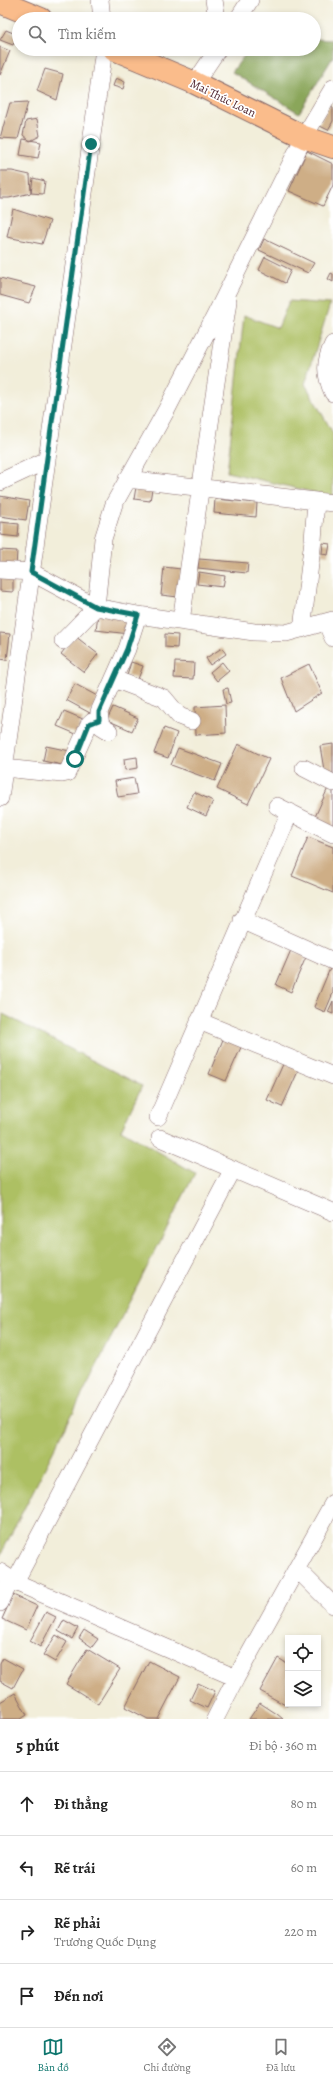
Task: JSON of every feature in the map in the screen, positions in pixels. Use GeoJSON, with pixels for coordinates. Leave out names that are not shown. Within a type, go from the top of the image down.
{"type":"FeatureCollection","features":[{"type":"Feature","properties":{"kind":"main road"},"geometry":{"type":"LineString","coordinates":[[0,3],[23,12]]}},
{"type":"Feature","properties":{"kind":"main road","name":"Mai Thúc Loan"},"geometry":{"type":"LineString","coordinates":[[131,56],[195,83],[304,137],[333,146]]}},
{"type":"Feature","properties":{"kind":"street"},"geometry":{"type":"LineString","coordinates":[[100,0],[101,12]]}},
{"type":"Feature","properties":{"kind":"street"},"geometry":{"type":"LineString","coordinates":[[214,0],[216,12]]}},
{"type":"Feature","properties":{"kind":"street"},"geometry":{"type":"LineString","coordinates":[[242,12],[250,0]]}},
{"type":"Feature","properties":{"kind":"street"},"geometry":{"type":"LineString","coordinates":[[0,798],[103,56]]}},
{"type":"Feature","properties":{"kind":"street"},"geometry":{"type":"LineString","coordinates":[[195,83],[205,56]]}},
{"type":"Feature","properties":{"kind":"street"},"geometry":{"type":"LineString","coordinates":[[195,83],[213,56]]}},
{"type":"Feature","properties":{"kind":"street"},"geometry":{"type":"LineString","coordinates":[[63,641],[96,607],[105,530],[114,504],[167,409],[304,137],[333,88]]}},
{"type":"Feature","properties":{"kind":"street"},"geometry":{"type":"LineString","coordinates":[[181,621],[231,281]]}},
{"type":"Feature","properties":{"kind":"street"},"geometry":{"type":"LineString","coordinates":[[333,344],[330,351],[326,376],[333,393]]}},
{"type":"Feature","properties":{"kind":"street"},"geometry":{"type":"LineString","coordinates":[[0,482],[47,460]]}},
{"type":"Feature","properties":{"kind":"street"},"geometry":{"type":"LineString","coordinates":[[127,479],[333,503]]}},
{"type":"Feature","properties":{"kind":"street"},"geometry":{"type":"LineString","coordinates":[[302,629],[313,540],[316,501]]}},
{"type":"Feature","properties":{"kind":"street"},"geometry":{"type":"LineString","coordinates":[[0,570],[31,572],[96,607],[138,615],[254,632],[286,633],[330,621],[333,638]]}},
{"type":"Feature","properties":{"kind":"street"},"geometry":{"type":"LineString","coordinates":[[4,768],[62,774],[67,773],[89,724],[104,726],[99,712],[134,632],[138,615]]}},
{"type":"Feature","properties":{"kind":"street"},"geometry":{"type":"LineString","coordinates":[[114,679],[164,698],[179,716],[192,720]]}},
{"type":"Feature","properties":{"kind":"street"},"geometry":{"type":"LineString","coordinates":[[304,768],[333,783]]}},
{"type":"Feature","properties":{"kind":"street"},"geometry":{"type":"LineString","coordinates":[[158,1117],[242,920],[283,809],[333,834]]}},
{"type":"Feature","properties":{"kind":"street"},"geometry":{"type":"LineString","coordinates":[[242,920],[333,961]]}},
{"type":"Feature","properties":{"kind":"street"},"geometry":{"type":"LineString","coordinates":[[199,1021],[333,1076]]}},
{"type":"Feature","properties":{"kind":"street"},"geometry":{"type":"LineString","coordinates":[[160,1138],[333,1212]]}},
{"type":"Feature","properties":{"kind":"street"},"geometry":{"type":"LineString","coordinates":[[0,1603],[9,1578],[233,1169]]}},
{"type":"Feature","properties":{"kind":"street"},"geometry":{"type":"LineString","coordinates":[[215,1719],[236,1678],[333,1503]]}},
{"type":"Feature","properties":{"kind":"street"},"geometry":{"type":"LineString","coordinates":[[297,1568],[333,1605]]}},
{"type":"Feature","properties":{"kind":"street"},"geometry":{"type":"LineString","coordinates":[[9,1578],[236,1678]]}},
{"type":"Feature","properties":{"kind":"green space"},"geometry":{"type":"Polygon","coordinates":[[[321,39],[333,40],[333,57],[299,113],[232,72],[244,56],[321,56],[321,39]]]}},
{"type":"Feature","properties":{"kind":"green space"},"geometry":{"type":"Polygon","coordinates":[[[289,301],[330,304],[305,384],[333,433],[333,497],[227,472],[244,315],[278,328],[289,301]]]}},
{"type":"Feature","properties":{"kind":"green space"},"geometry":{"type":"Polygon","coordinates":[[[3,1014],[142,1086],[121,1130],[195,1173],[0,1556],[0,1040],[3,1014]]]}},
{"type":"Feature","properties":{"kind":"building"},"geometry":{"type":"Polygon","coordinates":[[[6,30],[12,32],[12,45],[0,40],[6,30]]]}},
{"type":"Feature","properties":{"kind":"building"},"geometry":{"type":"Polygon","coordinates":[[[0,47],[10,51],[0,75],[0,47]]]}},
{"type":"Feature","properties":{"kind":"building"},"geometry":{"type":"Polygon","coordinates":[[[45,69],[63,74],[57,100],[37,91],[45,69]]]}},
{"type":"Feature","properties":{"kind":"building"},"geometry":{"type":"Polygon","coordinates":[[[116,78],[125,82],[123,89],[113,86],[116,78]]]}},
{"type":"Feature","properties":{"kind":"building"},"geometry":{"type":"Polygon","coordinates":[[[28,102],[18,139],[0,138],[10,103],[28,102]]]}},
{"type":"Feature","properties":{"kind":"building"},"geometry":{"type":"Polygon","coordinates":[[[329,106],[333,108],[333,121],[328,130],[318,125],[329,106]]]}},
{"type":"Feature","properties":{"kind":"building"},"geometry":{"type":"Polygon","coordinates":[[[37,119],[40,136],[30,141],[23,135],[26,121],[37,119]]]}},
{"type":"Feature","properties":{"kind":"building"},"geometry":{"type":"Polygon","coordinates":[[[23,139],[41,142],[38,158],[20,155],[23,139]]]}},
{"type":"Feature","properties":{"kind":"building"},"geometry":{"type":"Polygon","coordinates":[[[307,151],[333,164],[333,185],[323,206],[289,191],[307,151]]]}},
{"type":"Feature","properties":{"kind":"building"},"geometry":{"type":"Polygon","coordinates":[[[0,171],[12,171],[30,175],[31,193],[9,198],[0,198],[0,171]]]}},
{"type":"Feature","properties":{"kind":"building"},"geometry":{"type":"Polygon","coordinates":[[[33,178],[45,181],[43,194],[31,193],[33,178]]]}},
{"type":"Feature","properties":{"kind":"building"},"geometry":{"type":"Polygon","coordinates":[[[13,209],[50,221],[42,244],[7,237],[13,209]]]}},
{"type":"Feature","properties":{"kind":"building"},"geometry":{"type":"Polygon","coordinates":[[[264,239],[314,263],[308,273],[259,250],[264,239]]]}},
{"type":"Feature","properties":{"kind":"building"},"geometry":{"type":"Polygon","coordinates":[[[265,257],[291,270],[285,283],[259,270],[265,257]]]}},
{"type":"Feature","properties":{"kind":"building"},"geometry":{"type":"Polygon","coordinates":[[[331,273],[333,274],[333,282],[328,279],[331,273]]]}},
{"type":"Feature","properties":{"kind":"building"},"geometry":{"type":"Polygon","coordinates":[[[0,278],[36,287],[29,303],[0,295],[0,278]]]}},
{"type":"Feature","properties":{"kind":"building"},"geometry":{"type":"Polygon","coordinates":[[[136,487],[152,489],[150,501],[134,499],[136,487]]]}},
{"type":"Feature","properties":{"kind":"building"},"geometry":{"type":"Polygon","coordinates":[[[0,496],[29,501],[26,520],[0,516],[0,496]]]}},
{"type":"Feature","properties":{"kind":"building"},"geometry":{"type":"Polygon","coordinates":[[[215,499],[257,503],[256,517],[214,513],[215,499]]]}},
{"type":"Feature","properties":{"kind":"building"},"geometry":{"type":"Polygon","coordinates":[[[0,522],[19,524],[18,537],[0,535],[0,522]]]}},
{"type":"Feature","properties":{"kind":"building"},"geometry":{"type":"Polygon","coordinates":[[[323,543],[330,544],[328,555],[322,554],[323,543]]]}},
{"type":"Feature","properties":{"kind":"building"},"geometry":{"type":"Polygon","coordinates":[[[0,550],[17,551],[16,568],[0,567],[0,550]]]}},
{"type":"Feature","properties":{"kind":"building"},"geometry":{"type":"Polygon","coordinates":[[[199,559],[248,563],[247,573],[198,568],[199,559]]]}},
{"type":"Feature","properties":{"kind":"building"},"geometry":{"type":"Polygon","coordinates":[[[164,567],[181,569],[178,597],[161,595],[164,567]]]}},
{"type":"Feature","properties":{"kind":"building"},"geometry":{"type":"Polygon","coordinates":[[[199,572],[225,576],[223,587],[197,584],[199,572]]]}},
{"type":"Feature","properties":{"kind":"building"},"geometry":{"type":"Polygon","coordinates":[[[0,574],[13,574],[13,592],[0,591],[0,574]]]}},
{"type":"Feature","properties":{"kind":"building"},"geometry":{"type":"Polygon","coordinates":[[[98,614],[131,618],[129,634],[96,630],[98,614]]]}},
{"type":"Feature","properties":{"kind":"building"},"geometry":{"type":"Polygon","coordinates":[[[0,633],[10,634],[7,660],[0,659],[0,633]]]}},
{"type":"Feature","properties":{"kind":"building"},"geometry":{"type":"Polygon","coordinates":[[[165,634],[178,635],[177,648],[165,647],[165,634]]]}},
{"type":"Feature","properties":{"kind":"building"},"geometry":{"type":"Polygon","coordinates":[[[75,636],[98,654],[84,672],[61,654],[75,636]]]}},
{"type":"Feature","properties":{"kind":"building"},"geometry":{"type":"Polygon","coordinates":[[[222,648],[226,654],[210,665],[206,658],[222,648]]]}},
{"type":"Feature","properties":{"kind":"building"},"geometry":{"type":"Polygon","coordinates":[[[131,662],[143,666],[138,679],[127,676],[131,662]]]}},
{"type":"Feature","properties":{"kind":"building"},"geometry":{"type":"Polygon","coordinates":[[[175,662],[194,663],[193,679],[174,678],[175,662]]]}},
{"type":"Feature","properties":{"kind":"building"},"geometry":{"type":"Polygon","coordinates":[[[222,662],[229,671],[217,681],[210,672],[222,662]]]}},
{"type":"Feature","properties":{"kind":"building"},"geometry":{"type":"Polygon","coordinates":[[[309,664],[322,693],[294,711],[281,678],[309,664]]]}},
{"type":"Feature","properties":{"kind":"building"},"geometry":{"type":"Polygon","coordinates":[[[75,684],[99,697],[90,713],[66,700],[75,684]]]}},
{"type":"Feature","properties":{"kind":"building"},"geometry":{"type":"Polygon","coordinates":[[[228,688],[231,703],[226,704],[223,689],[228,688]]]}},
{"type":"Feature","properties":{"kind":"building"},"geometry":{"type":"Polygon","coordinates":[[[225,705],[226,733],[196,735],[195,707],[225,705]]]}},
{"type":"Feature","properties":{"kind":"building"},"geometry":{"type":"Polygon","coordinates":[[[113,707],[138,718],[132,731],[107,720],[113,707]]]}},
{"type":"Feature","properties":{"kind":"building"},"geometry":{"type":"Polygon","coordinates":[[[64,711],[83,719],[76,734],[57,726],[64,711]]]}},
{"type":"Feature","properties":{"kind":"building"},"geometry":{"type":"Polygon","coordinates":[[[164,728],[177,733],[168,758],[154,753],[164,728]]]}},
{"type":"Feature","properties":{"kind":"building"},"geometry":{"type":"Polygon","coordinates":[[[238,744],[269,759],[248,804],[217,789],[238,744]]]}},
{"type":"Feature","properties":{"kind":"building"},"geometry":{"type":"Polygon","coordinates":[[[333,744],[333,775],[325,776],[320,746],[333,744]]]}},
{"type":"Feature","properties":{"kind":"building"},"geometry":{"type":"Polygon","coordinates":[[[46,746],[70,751],[67,766],[43,761],[46,746]]]}},
{"type":"Feature","properties":{"kind":"building"},"geometry":{"type":"Polygon","coordinates":[[[178,748],[222,764],[215,781],[171,765],[178,748]]]}},
{"type":"Feature","properties":{"kind":"building"},"geometry":{"type":"Polygon","coordinates":[[[137,757],[138,768],[125,770],[124,759],[137,757]]]}},
{"type":"Feature","properties":{"kind":"building"},"geometry":{"type":"Polygon","coordinates":[[[134,778],[137,794],[118,797],[115,781],[134,778]]]}},
{"type":"Feature","properties":{"kind":"building"},"geometry":{"type":"Polygon","coordinates":[[[328,788],[333,791],[333,827],[314,819],[328,788]]]}},
{"type":"Feature","properties":{"kind":"building"},"geometry":{"type":"Polygon","coordinates":[[[194,792],[213,801],[206,816],[187,807],[194,792]]]}},
{"type":"Feature","properties":{"kind":"building"},"geometry":{"type":"Polygon","coordinates":[[[308,837],[333,847],[333,893],[292,876],[308,837]]]}},
{"type":"Feature","properties":{"kind":"building"},"geometry":{"type":"Polygon","coordinates":[[[291,950],[306,957],[291,992],[276,985],[291,950]]]}},
{"type":"Feature","properties":{"kind":"building"},"geometry":{"type":"Polygon","coordinates":[[[331,966],[333,967],[333,993],[325,1012],[314,1007],[331,966]]]}},
{"type":"Feature","properties":{"kind":"building"},"geometry":{"type":"Polygon","coordinates":[[[333,1001],[333,1014],[328,1012],[333,1001]]]}},
{"type":"Feature","properties":{"kind":"building"},"geometry":{"type":"Polygon","coordinates":[[[224,1037],[242,1045],[226,1081],[209,1074],[224,1037]]]}},
{"type":"Feature","properties":{"kind":"building"},"geometry":{"type":"Polygon","coordinates":[[[284,1062],[299,1069],[282,1107],[267,1100],[284,1062]]]}},
{"type":"Feature","properties":{"kind":"building"},"geometry":{"type":"Polygon","coordinates":[[[13,1595],[37,1606],[26,1630],[2,1619],[13,1595]]]}},
{"type":"Feature","properties":{"kind":"building"},"geometry":{"type":"Polygon","coordinates":[[[46,1612],[56,1617],[40,1647],[30,1641],[46,1612]]]}},
{"type":"Feature","properties":{"kind":"building"},"geometry":{"type":"Polygon","coordinates":[[[64,1620],[78,1628],[72,1639],[58,1631],[64,1620]]]}},
{"type":"Feature","properties":{"kind":"building"},"geometry":{"type":"Polygon","coordinates":[[[84,1630],[98,1639],[92,1647],[79,1638],[84,1630]]]}},
{"type":"Feature","properties":{"kind":"building"},"geometry":{"type":"Polygon","coordinates":[[[56,1635],[67,1642],[55,1662],[43,1655],[56,1635]]]}},
{"type":"Feature","properties":{"kind":"building"},"geometry":{"type":"Polygon","coordinates":[[[87,1649],[120,1669],[98,1704],[66,1684],[87,1649]]]}},
{"type":"Feature","properties":{"kind":"building"},"geometry":{"type":"Polygon","coordinates":[[[3,1658],[23,1669],[13,1688],[0,1681],[0,1664],[3,1658]]]}},
{"type":"Feature","properties":{"kind":"building"},"geometry":{"type":"Polygon","coordinates":[[[278,1658],[285,1662],[285,1705],[260,1691],[278,1658]]]}},
{"type":"Feature","properties":{"kind":"building"},"geometry":{"type":"Polygon","coordinates":[[[149,1661],[180,1677],[158,1719],[148,1719],[125,1707],[149,1661]]]}},
{"type":"Feature","properties":{"kind":"building"},"geometry":{"type":"Polygon","coordinates":[[[198,1683],[215,1691],[207,1708],[190,1700],[198,1683]]]}},
{"type":"Feature","properties":{"kind":"building"},"geometry":{"type":"Polygon","coordinates":[[[15,1693],[27,1715],[21,1719],[0,1719],[0,1702],[15,1693]]]}},
{"type":"Feature","properties":{"kind":"building"},"geometry":{"type":"Polygon","coordinates":[[[260,1703],[277,1714],[283,1719],[249,1719],[260,1703]]]}},
{"type":"Feature","properties":{"kind":"route"},"geometry":{"type":"LineString","coordinates":[[75,759],[89,724],[92,721],[99,720],[99,712],[134,632],[138,615],[96,607],[31,572],[91,144]]}}]}
